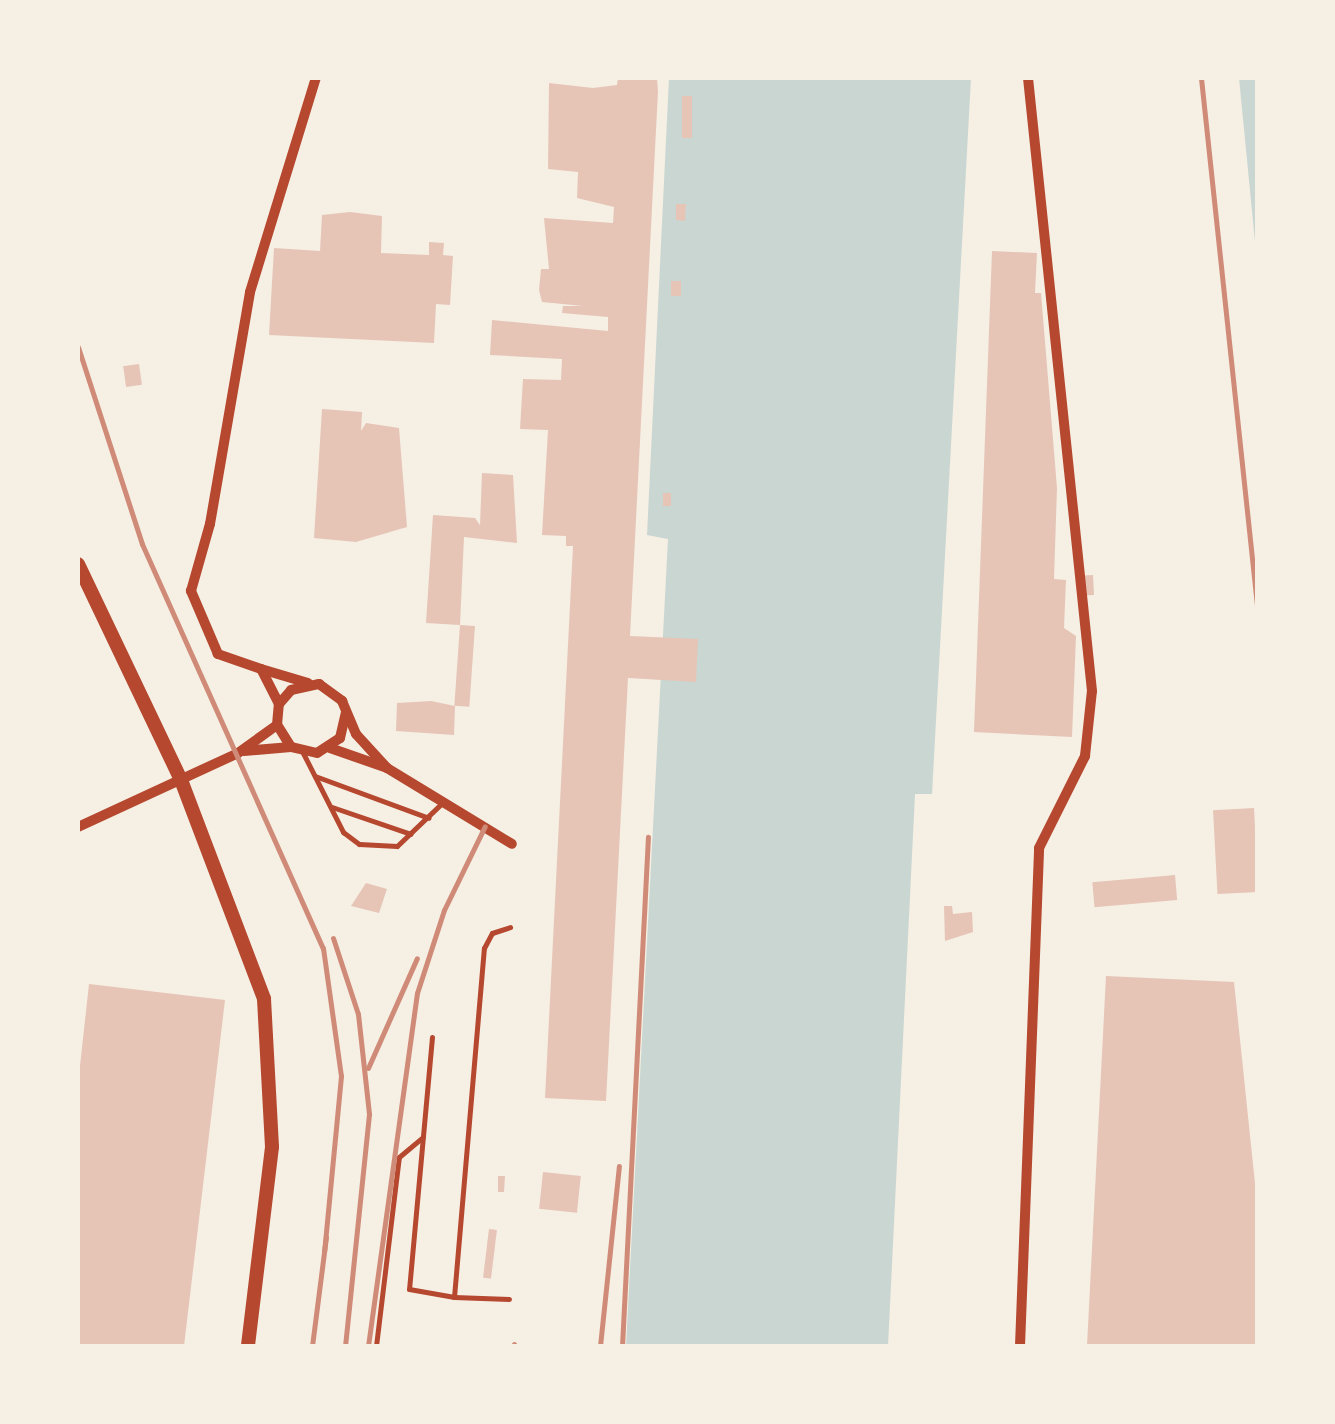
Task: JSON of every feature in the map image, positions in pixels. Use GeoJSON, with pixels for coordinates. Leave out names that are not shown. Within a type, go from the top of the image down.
{"type":"FeatureCollection","features":[{"type":"Feature","properties":{"kind":"main road"},"geometry":{"type":"LineString","coordinates":[[78,564],[181,780],[253,959],[270,1035],[272,1147],[248,1346]]}},
{"type":"Feature","properties":{"kind":"street"},"geometry":{"type":"LineString","coordinates":[[316,78],[250,292],[210,524],[191,591],[218,654],[334,691],[356,734],[386,768]]}},
{"type":"Feature","properties":{"kind":"street"},"geometry":{"type":"LineString","coordinates":[[1020,1346],[1038,848],[1085,756],[1092,691],[1028,78]]}},
{"type":"Feature","properties":{"kind":"street"},"geometry":{"type":"LineString","coordinates":[[261,669],[279,704],[277,726],[291,747],[303,753],[330,748],[386,768],[512,844]]}},
{"type":"Feature","properties":{"kind":"street"},"geometry":{"type":"LineString","coordinates":[[279,704],[309,684]]}},
{"type":"Feature","properties":{"kind":"street"},"geometry":{"type":"LineString","coordinates":[[330,748],[346,726],[346,712]]}},
{"type":"Feature","properties":{"kind":"street"},"geometry":{"type":"LineString","coordinates":[[78,827],[238,752],[277,726]]}},
{"type":"Feature","properties":{"kind":"street"},"geometry":{"type":"LineString","coordinates":[[238,752],[291,747]]}},
{"type":"Feature","properties":{"kind":"lane"},"geometry":{"type":"LineString","coordinates":[[303,753],[343,832],[359,844],[386,850],[413,835],[440,804]]}},
{"type":"Feature","properties":{"kind":"lane"},"geometry":{"type":"LineString","coordinates":[[312,775],[429,818]]}},
{"type":"Feature","properties":{"kind":"lane"},"geometry":{"type":"LineString","coordinates":[[329,806],[413,835]]}},
{"type":"Feature","properties":{"kind":"lane"},"geometry":{"type":"LineString","coordinates":[[454,1297],[484,948],[492,933],[510,927]]}},
{"type":"Feature","properties":{"kind":"lane"},"geometry":{"type":"LineString","coordinates":[[432,1038],[409,1290],[509,1299]]}},
{"type":"Feature","properties":{"kind":"lane"},"geometry":{"type":"LineString","coordinates":[[376,1346],[399,1157],[424,1138]]}},
{"type":"Feature","properties":{"kind":"shaded area"},"geometry":{"type":"Polygon","coordinates":[[[669,78],[971,78],[932,794],[915,794],[888,1346],[626,1346],[668,539],[647,535],[669,78]]]}},
{"type":"Feature","properties":{"kind":"shaded area"},"geometry":{"type":"Polygon","coordinates":[[[1239,78],[1257,78],[1257,262],[1239,78]]]}},
{"type":"Feature","properties":{"kind":"building"},"geometry":{"type":"Polygon","coordinates":[[[618,78],[657,78],[658,91],[630,636],[698,639],[696,682],[628,678],[606,1101],[545,1098],[573,546],[566,546],[566,536],[542,535],[548,430],[520,429],[523,379],[561,380],[562,359],[490,355],[492,320],[608,331],[608,317],[562,313],[563,306],[583,306],[542,302],[539,290],[541,269],[549,269],[544,218],[613,223],[614,207],[577,198],[578,172],[548,169],[549,83],[593,88],[617,85],[618,78]]]}},
{"type":"Feature","properties":{"kind":"building"},"geometry":{"type":"Polygon","coordinates":[[[682,96],[692,96],[692,138],[682,138],[682,96]]]}},
{"type":"Feature","properties":{"kind":"building"},"geometry":{"type":"Polygon","coordinates":[[[676,204],[686,204],[685,221],[676,220],[676,204]]]}},
{"type":"Feature","properties":{"kind":"building"},"geometry":{"type":"Polygon","coordinates":[[[350,212],[382,216],[381,253],[429,255],[429,242],[444,243],[443,255],[453,256],[450,305],[436,304],[434,343],[269,335],[274,248],[320,251],[322,215],[350,212]]]}},
{"type":"Feature","properties":{"kind":"building"},"geometry":{"type":"Polygon","coordinates":[[[992,251],[1037,253],[1035,293],[1041,293],[1057,488],[1054,579],[1066,580],[1064,628],[1076,636],[1072,737],[974,732],[992,251]]]}},
{"type":"Feature","properties":{"kind":"building"},"geometry":{"type":"Polygon","coordinates":[[[671,281],[681,281],[681,296],[671,296],[671,281]]]}},
{"type":"Feature","properties":{"kind":"building"},"geometry":{"type":"Polygon","coordinates":[[[139,364],[142,385],[126,387],[123,366],[139,364]]]}},
{"type":"Feature","properties":{"kind":"building"},"geometry":{"type":"Polygon","coordinates":[[[322,409],[362,412],[361,431],[366,423],[399,428],[407,527],[356,542],[314,538],[322,409]]]}},
{"type":"Feature","properties":{"kind":"building"},"geometry":{"type":"Polygon","coordinates":[[[482,473],[513,475],[517,543],[464,537],[460,625],[426,623],[433,515],[475,518],[480,525],[482,473]]]}},
{"type":"Feature","properties":{"kind":"building"},"geometry":{"type":"Polygon","coordinates":[[[663,493],[671,493],[671,506],[663,506],[663,493]]]}},
{"type":"Feature","properties":{"kind":"building"},"geometry":{"type":"Polygon","coordinates":[[[1093,575],[1094,595],[1084,595],[1083,576],[1093,575]]]}},
{"type":"Feature","properties":{"kind":"building"},"geometry":{"type":"Polygon","coordinates":[[[460,625],[475,626],[469,707],[454,706],[460,625]]]}},
{"type":"Feature","properties":{"kind":"building"},"geometry":{"type":"Polygon","coordinates":[[[431,701],[455,706],[454,735],[396,731],[397,703],[431,701]]]}},
{"type":"Feature","properties":{"kind":"building"},"geometry":{"type":"Polygon","coordinates":[[[1254,808],[1258,892],[1217,894],[1213,810],[1254,808]]]}},
{"type":"Feature","properties":{"kind":"building"},"geometry":{"type":"Polygon","coordinates":[[[1175,875],[1177,900],[1094,907],[1092,882],[1175,875]]]}},
{"type":"Feature","properties":{"kind":"building"},"geometry":{"type":"Polygon","coordinates":[[[366,883],[387,889],[379,913],[351,906],[366,883]]]}},
{"type":"Feature","properties":{"kind":"building"},"geometry":{"type":"Polygon","coordinates":[[[944,906],[952,906],[953,914],[972,912],[973,932],[945,941],[944,906]]]}},
{"type":"Feature","properties":{"kind":"building"},"geometry":{"type":"Polygon","coordinates":[[[1106,976],[1234,982],[1258,1212],[1258,1346],[1087,1346],[1106,976]]]}},
{"type":"Feature","properties":{"kind":"building"},"geometry":{"type":"Polygon","coordinates":[[[89,984],[225,1000],[184,1346],[78,1346],[78,1084],[89,984]]]}},
{"type":"Feature","properties":{"kind":"building"},"geometry":{"type":"Polygon","coordinates":[[[543,1172],[581,1176],[577,1213],[539,1209],[543,1172]]]}},
{"type":"Feature","properties":{"kind":"building"},"geometry":{"type":"Polygon","coordinates":[[[498,1176],[505,1176],[504,1192],[498,1192],[498,1176]]]}},
{"type":"Feature","properties":{"kind":"building"},"geometry":{"type":"Polygon","coordinates":[[[489,1229],[497,1230],[491,1279],[483,1278],[489,1229]]]}},
{"type":"Feature","properties":{"kind":"railway"},"geometry":{"type":"LineString","coordinates":[[1201,78],[1258,615]]}},
{"type":"Feature","properties":{"kind":"railway"},"geometry":{"type":"LineString","coordinates":[[78,347],[142,544],[323,948],[341,1076],[324,1251]]}},
{"type":"Feature","properties":{"kind":"railway"},"geometry":{"type":"LineString","coordinates":[[368,1346],[417,993],[444,910],[485,826]]}},
{"type":"Feature","properties":{"kind":"railway"},"geometry":{"type":"LineString","coordinates":[[622,1346],[648,837]]}},
{"type":"Feature","properties":{"kind":"railway"},"geometry":{"type":"LineString","coordinates":[[333,938],[358,1014],[369,1114],[345,1346]]}},
{"type":"Feature","properties":{"kind":"railway"},"geometry":{"type":"LineString","coordinates":[[368,1068],[417,958]]}},
{"type":"Feature","properties":{"kind":"railway"},"geometry":{"type":"LineString","coordinates":[[600,1346],[619,1166]]}},
{"type":"Feature","properties":{"kind":"railway"},"geometry":{"type":"LineString","coordinates":[[312,1346],[326,1237]]}}]}
